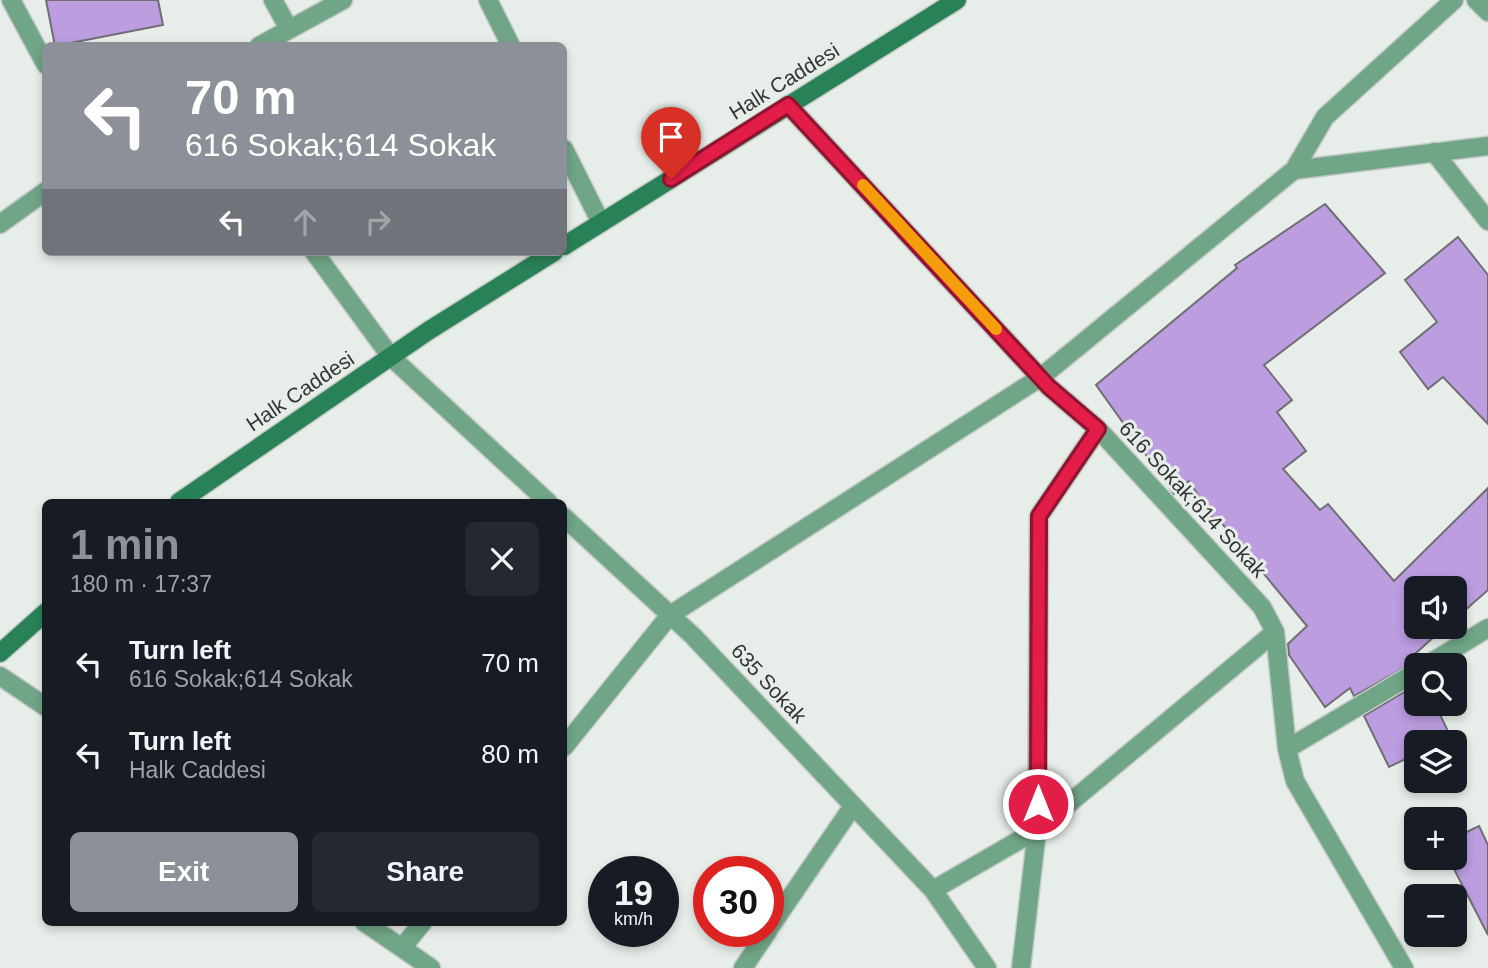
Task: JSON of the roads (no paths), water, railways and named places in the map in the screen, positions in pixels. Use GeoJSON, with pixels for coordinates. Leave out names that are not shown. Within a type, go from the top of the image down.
{"type":"FeatureCollection","features":[{"type":"Feature","properties":{"kind":"street"},"geometry":{"type":"LineString","coordinates":[[11,0],[42,58]]}},
{"type":"Feature","properties":{"kind":"street"},"geometry":{"type":"LineString","coordinates":[[273,0],[289,29]]}},
{"type":"Feature","properties":{"kind":"street"},"geometry":{"type":"LineString","coordinates":[[266,42],[342,0]]}},
{"type":"Feature","properties":{"kind":"street"},"geometry":{"type":"LineString","coordinates":[[488,0],[509,42]]}},
{"type":"Feature","properties":{"kind":"street","name":"Halk Caddesi"},"geometry":{"type":"LineString","coordinates":[[567,244],[957,0]]}},
{"type":"Feature","properties":{"kind":"street"},"geometry":{"type":"LineString","coordinates":[[567,743],[670,615],[1041,377],[1294,170],[1325,117],[1454,0]]}},
{"type":"Feature","properties":{"kind":"street"},"geometry":{"type":"LineString","coordinates":[[1476,0],[1488,12]]}},
{"type":"Feature","properties":{"kind":"street","name":"616 Sokak;614 Sokak"},"geometry":{"type":"LineString","coordinates":[[788,105],[1041,377],[1098,429],[1262,607],[1275,632],[1287,748],[1294,781],[1404,968]]}},
{"type":"Feature","properties":{"kind":"street"},"geometry":{"type":"LineString","coordinates":[[1294,170],[1488,146]]}},
{"type":"Feature","properties":{"kind":"street"},"geometry":{"type":"LineString","coordinates":[[1434,152],[1488,221]]}},
{"type":"Feature","properties":{"kind":"street"},"geometry":{"type":"LineString","coordinates":[[567,155],[601,223]]}},
{"type":"Feature","properties":{"kind":"street"},"geometry":{"type":"LineString","coordinates":[[0,224],[42,194]]}},
{"type":"Feature","properties":{"kind":"street"},"geometry":{"type":"LineString","coordinates":[[317,256],[391,357],[545,499]]}},
{"type":"Feature","properties":{"kind":"street","name":"Halk Caddesi"},"geometry":{"type":"LineString","coordinates":[[184,499],[391,357],[548,256]]}},
{"type":"Feature","properties":{"kind":"street"},"geometry":{"type":"LineString","coordinates":[[1021,968],[1038,831],[1039,516],[1098,429]]}},
{"type":"Feature","properties":{"kind":"street","name":"635 Sokak"},"geometry":{"type":"LineString","coordinates":[[567,520],[670,615],[933,890],[987,968]]}},
{"type":"Feature","properties":{"kind":"street"},"geometry":{"type":"LineString","coordinates":[[3,644],[42,615]]}},
{"type":"Feature","properties":{"kind":"street"},"geometry":{"type":"LineString","coordinates":[[1447,653],[1488,628]]}},
{"type":"Feature","properties":{"kind":"street"},"geometry":{"type":"LineString","coordinates":[[933,890],[1038,831],[1275,632]]}},
{"type":"Feature","properties":{"kind":"street"},"geometry":{"type":"LineString","coordinates":[[0,676],[42,704]]}},
{"type":"Feature","properties":{"kind":"street"},"geometry":{"type":"LineString","coordinates":[[1287,748],[1404,678]]}},
{"type":"Feature","properties":{"kind":"street"},"geometry":{"type":"LineString","coordinates":[[784,907],[853,806]]}},
{"type":"Feature","properties":{"kind":"street"},"geometry":{"type":"LineString","coordinates":[[369,926],[431,968]]}},
{"type":"Feature","properties":{"kind":"street"},"geometry":{"type":"LineString","coordinates":[[402,948],[420,926]]}},
{"type":"Feature","properties":{"kind":"street"},"geometry":{"type":"LineString","coordinates":[[743,968],[757,947]]}}]}
